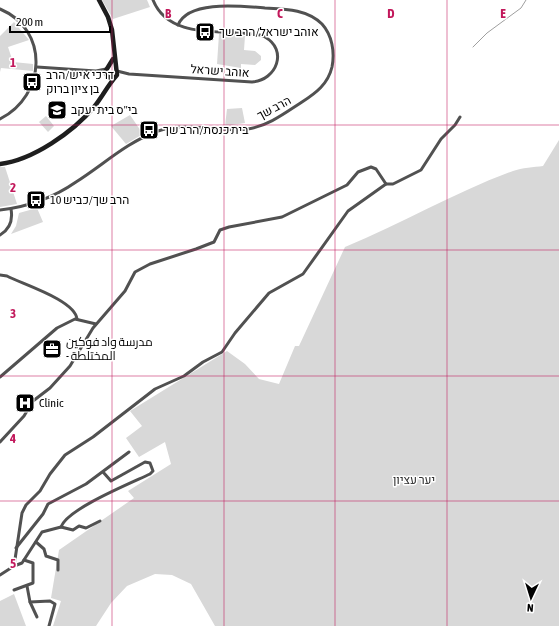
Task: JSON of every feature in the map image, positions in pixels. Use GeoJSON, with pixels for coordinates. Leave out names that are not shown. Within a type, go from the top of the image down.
{"type":"FeatureCollection","features":[{"type":"Feature","properties":{"kind":"street"},"geometry":{"type":"LineString","coordinates":[[0,164],[26,157],[52,142],[84,117],[99,101],[116,73],[112,30],[108,17],[99,0]]}},
{"type":"Feature","properties":{"kind":"street"},"geometry":{"type":"LineString","coordinates":[[153,0],[162,14],[178,26]]}},
{"type":"Feature","properties":{"kind":"street","name":"הרב שך"},"geometry":{"type":"LineString","coordinates":[[0,210],[31,204],[62,190],[128,146],[157,132],[186,127],[243,130],[266,124],[318,91],[327,80],[331,71],[333,53],[327,31],[319,21],[300,12],[285,9],[207,4],[189,10],[182,16],[178,26]]}},
{"type":"Feature","properties":{"kind":"street"},"geometry":{"type":"LineString","coordinates":[[0,9],[12,16],[26,30],[35,51],[37,67],[34,82],[28,95],[12,112],[0,119]]}},
{"type":"Feature","properties":{"kind":"street","name":"אוהב ישראל"},"geometry":{"type":"LineString","coordinates":[[116,73],[252,82],[267,78],[276,67],[277,60],[274,46],[264,36],[197,30],[178,26]]}},
{"type":"Feature","properties":{"kind":"street"},"geometry":{"type":"LineString","coordinates":[[104,92],[108,68],[114,55]]}},
{"type":"Feature","properties":{"kind":"street"},"geometry":{"type":"LineString","coordinates":[[37,67],[96,71],[108,68],[116,73]]}},
{"type":"Feature","properties":{"kind":"street"},"geometry":{"type":"LineString","coordinates":[[96,71],[107,76],[116,73]]}},
{"type":"Feature","properties":{"kind":"street"},"geometry":{"type":"LineString","coordinates":[[14,566],[22,513],[26,505],[40,491],[50,474],[65,454],[93,437],[155,389],[184,376],[203,362],[222,352],[235,333],[269,293],[303,274],[348,211],[386,184],[393,184],[421,170],[441,139],[455,125],[460,117]]}},
{"type":"Feature","properties":{"kind":"street"},"geometry":{"type":"LineString","coordinates":[[0,442],[24,416],[32,401],[50,388],[70,366],[96,324],[125,291],[135,272],[150,264],[214,242],[220,230],[282,217],[347,185],[358,172],[370,167],[376,169],[386,184]]}},
{"type":"Feature","properties":{"kind":"street"},"geometry":{"type":"LineString","coordinates":[[0,235],[10,225],[12,217],[11,209]]}},
{"type":"Feature","properties":{"kind":"street"},"geometry":{"type":"LineString","coordinates":[[0,275],[7,276],[54,296],[73,312],[77,319]]}},
{"type":"Feature","properties":{"kind":"street"},"geometry":{"type":"LineString","coordinates":[[0,377],[57,328],[75,319],[96,324]]}},
{"type":"Feature","properties":{"kind":"street"},"geometry":{"type":"LineString","coordinates":[[16,548],[43,514],[48,504],[86,484],[129,452]]}},
{"type":"Feature","properties":{"kind":"street"},"geometry":{"type":"LineString","coordinates":[[61,527],[64,520],[82,507],[150,474],[152,470],[150,464],[145,462],[111,481],[103,472]]}},
{"type":"Feature","properties":{"kind":"street"},"geometry":{"type":"LineString","coordinates":[[0,575],[22,563],[42,532],[61,527],[72,530],[79,526],[86,528],[100,521]]}},
{"type":"Feature","properties":{"kind":"street"},"geometry":{"type":"LineString","coordinates":[[36,542],[44,549],[46,556],[58,560],[58,570]]}},
{"type":"Feature","properties":{"kind":"street"},"geometry":{"type":"LineString","coordinates":[[14,590],[33,583],[33,563],[24,560]]}},
{"type":"Feature","properties":{"kind":"street"},"geometry":{"type":"LineString","coordinates":[[27,586],[30,602],[37,617]]}},
{"type":"Feature","properties":{"kind":"street"},"geometry":{"type":"LineString","coordinates":[[30,602],[50,601],[55,604],[49,626]]}},
{"type":"Feature","properties":{"kind":"green space"},"geometry":{"type":"Polygon","coordinates":[[[102,0],[147,0],[150,7],[113,19],[102,0]]]}},
{"type":"Feature","properties":{"kind":"green space"},"geometry":{"type":"Polygon","coordinates":[[[14,22],[29,40],[8,47],[13,62],[33,64],[33,71],[1,68],[0,72],[0,36],[14,22]]]}},
{"type":"Feature","properties":{"kind":"green space"},"geometry":{"type":"Polygon","coordinates":[[[219,34],[245,36],[244,50],[255,51],[261,56],[261,60],[255,65],[241,64],[241,68],[217,64],[219,34]]]}},
{"type":"Feature","properties":{"kind":"green space"},"geometry":{"type":"Polygon","coordinates":[[[242,108],[245,123],[225,126],[227,109],[242,108]]]}},
{"type":"Feature","properties":{"kind":"green space"},"geometry":{"type":"Polygon","coordinates":[[[130,115],[143,134],[126,144],[111,126],[130,115]]]}},
{"type":"Feature","properties":{"kind":"green space"},"geometry":{"type":"Polygon","coordinates":[[[46,116],[54,126],[48,132],[39,122],[46,116]]]}},
{"type":"Feature","properties":{"kind":"green space","name":"יער עציון"},"geometry":{"type":"Polygon","coordinates":[[[559,140],[559,626],[215,626],[191,584],[172,575],[155,574],[127,586],[111,603],[96,626],[53,626],[61,601],[51,598],[59,550],[134,498],[128,491],[171,464],[165,442],[139,457],[126,438],[142,426],[130,411],[227,351],[245,364],[259,379],[279,384],[295,346],[299,346],[345,247],[491,179],[517,170],[543,166],[559,140]]]}},
{"type":"Feature","properties":{"kind":"green space"},"geometry":{"type":"Polygon","coordinates":[[[0,167],[5,167],[17,204],[0,207],[0,167]]]}},
{"type":"Feature","properties":{"kind":"green space"},"geometry":{"type":"Polygon","coordinates":[[[37,208],[43,222],[11,234],[16,226],[19,213],[37,208]]]}},
{"type":"Feature","properties":{"kind":"green space"},"geometry":{"type":"Polygon","coordinates":[[[14,594],[26,626],[0,626],[0,601],[14,594]]]}},
{"type":"Feature","properties":{"kind":"waterway"},"geometry":{"type":"LineString","coordinates":[[473,47],[487,33],[521,8],[526,0]]}},
{"type":"Feature","properties":{"kind":"place","name":"אוהב ישראל/הרב שך"},"geometry":{"type":"Point","coordinates":[205,32]}},
{"type":"Feature","properties":{"kind":"place","name":"דרכי איש/הרב בן ציון ברוק"},"geometry":{"type":"Point","coordinates":[32,82]}},
{"type":"Feature","properties":{"kind":"place","name":"בי\"ס בית יעקב"},"geometry":{"type":"Point","coordinates":[57,110]}},
{"type":"Feature","properties":{"kind":"place","name":"בית כנסת/הרב שך"},"geometry":{"type":"Point","coordinates":[149,130]}},
{"type":"Feature","properties":{"kind":"place","name":"הרב שך/כביש 10"},"geometry":{"type":"Point","coordinates":[36,200]}},
{"type":"Feature","properties":{"kind":"place","name":"مدرسة واد فوكين - المختلطة"},"geometry":{"type":"Point","coordinates":[52,349]}},
{"type":"Feature","properties":{"kind":"place","name":"Clinic"},"geometry":{"type":"Point","coordinates":[25,403]}}]}
